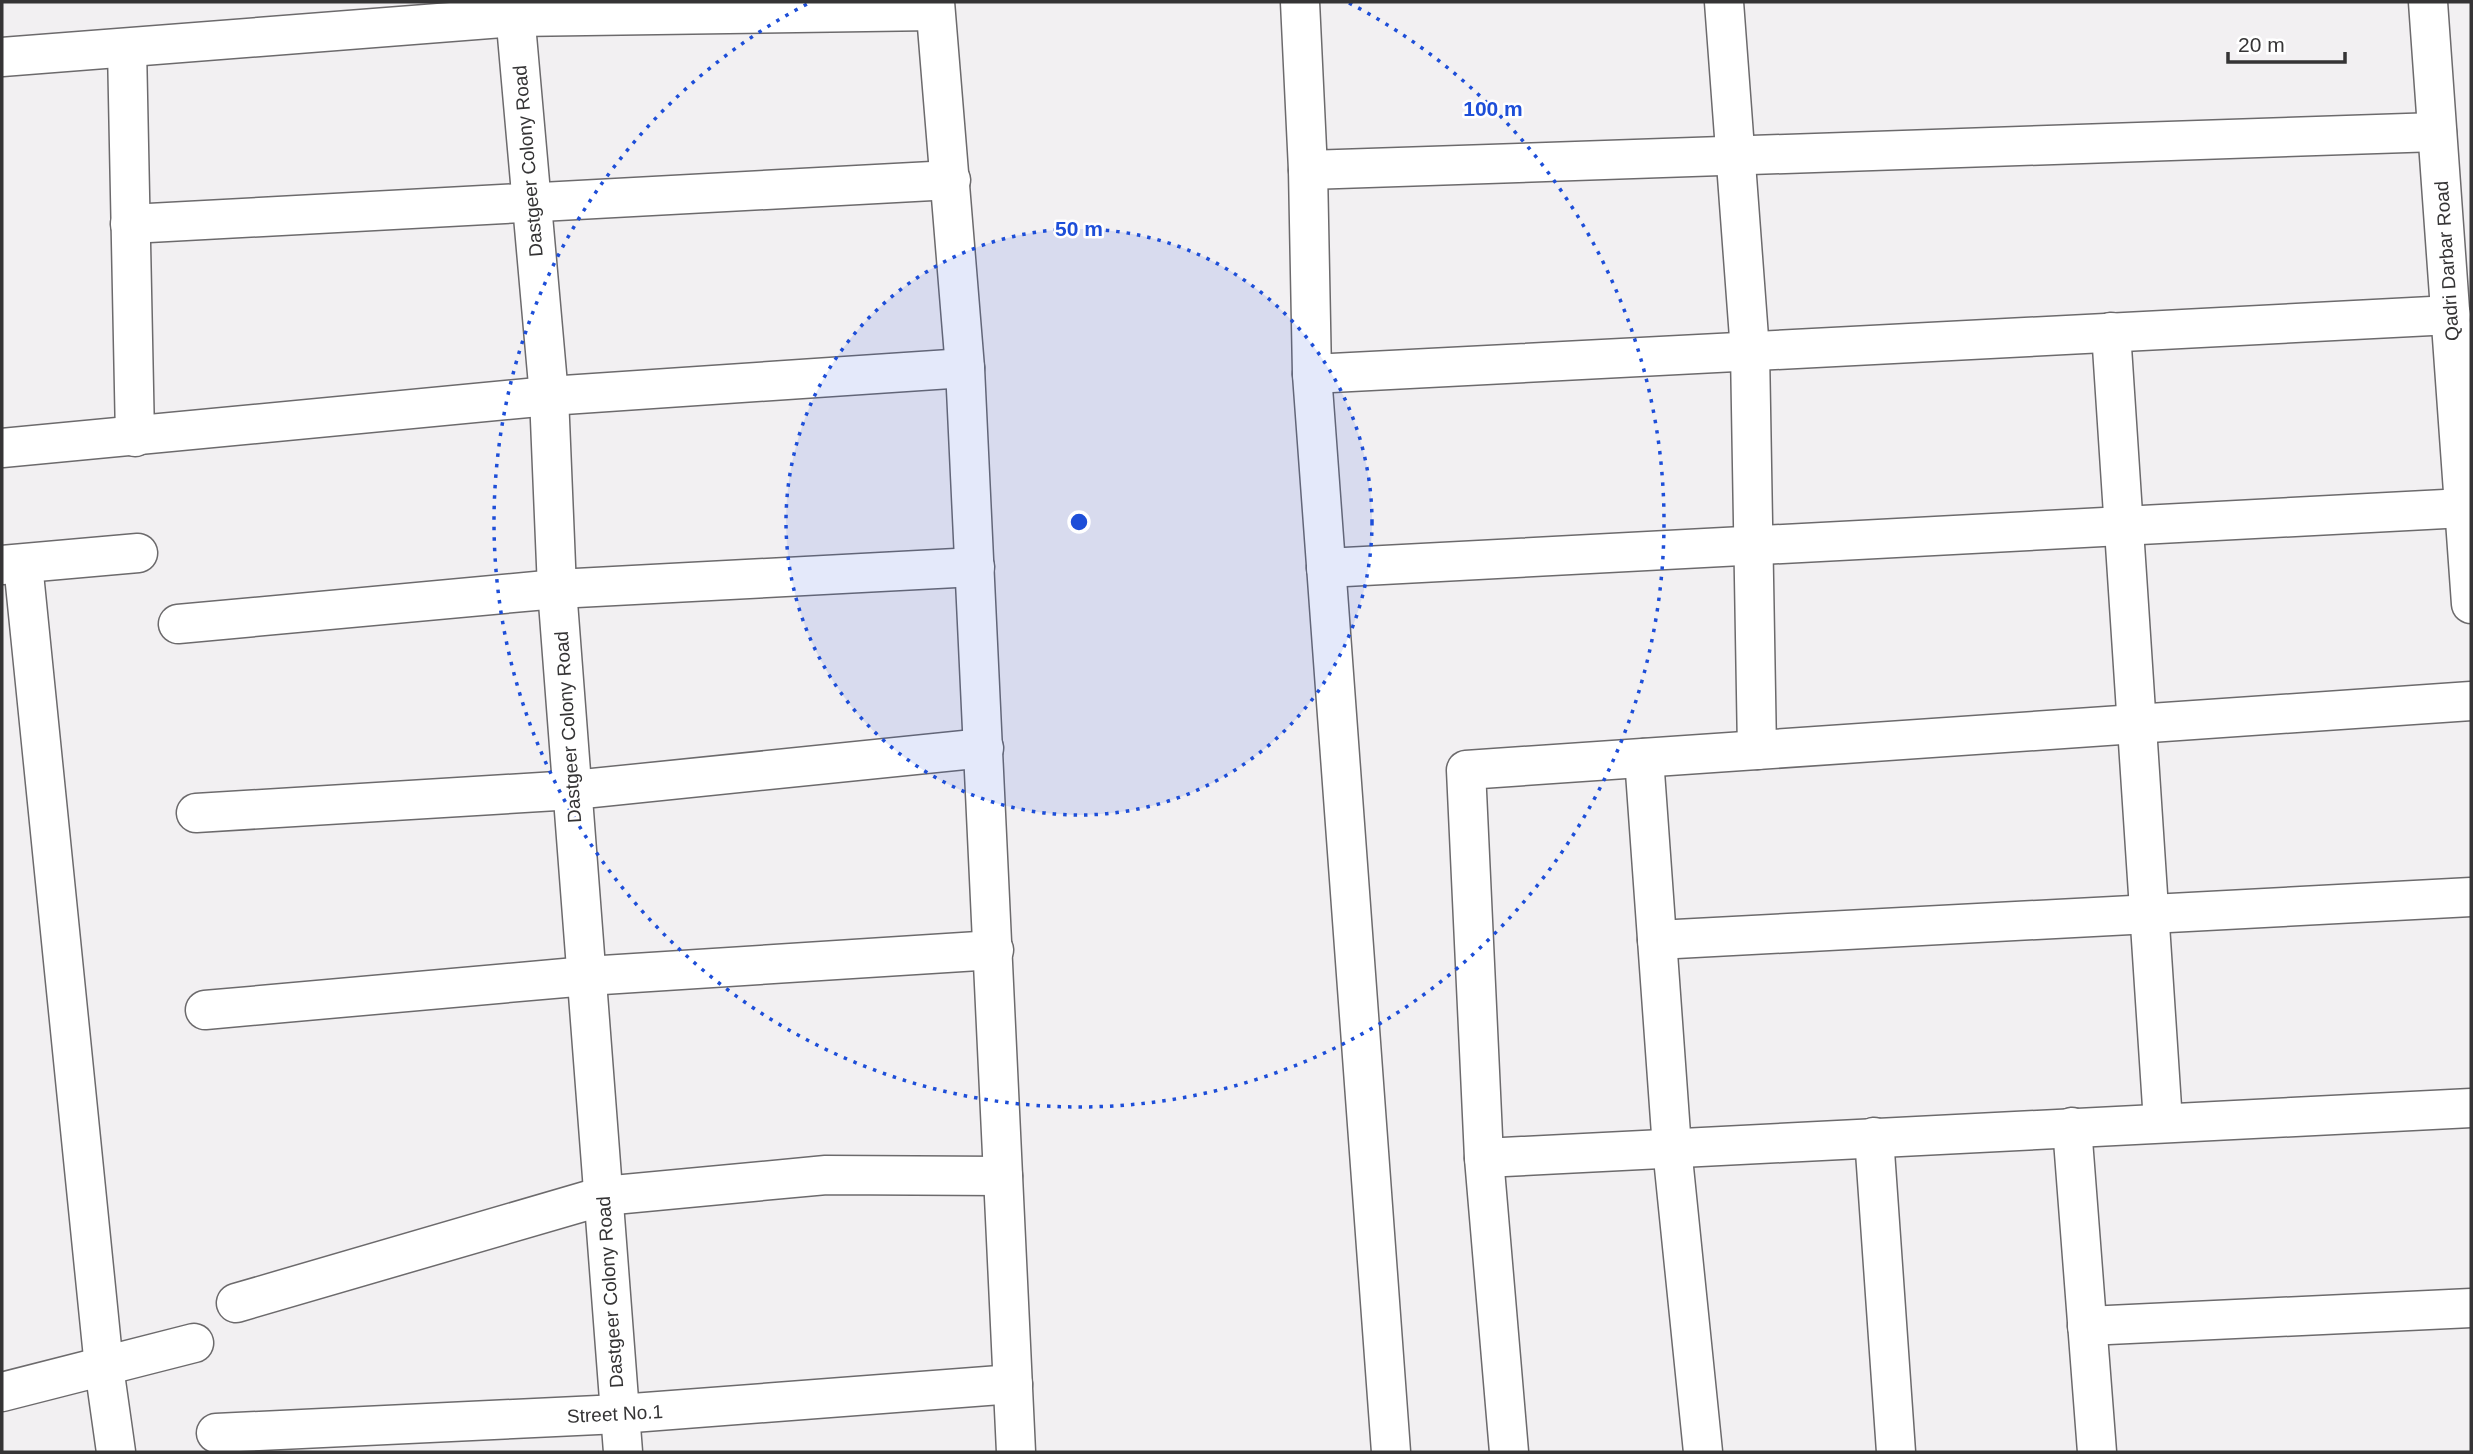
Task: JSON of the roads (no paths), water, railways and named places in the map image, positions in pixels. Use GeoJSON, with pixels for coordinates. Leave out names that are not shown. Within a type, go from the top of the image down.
{"type":"FeatureCollection","features":[{"type":"Feature","properties":{"kind":"street"},"geometry":{"type":"LineString","coordinates":[[1300,2],[1308,170],[1312,374],[1391,1452]]}},
{"type":"Feature","properties":{"kind":"street"},"geometry":{"type":"LineString","coordinates":[[1724,2],[1749,351],[1757,750]]}},
{"type":"Feature","properties":{"kind":"street","name":"Qadri Darbar Road"},"geometry":{"type":"LineString","coordinates":[[2428,2],[2471,604]]}},
{"type":"Feature","properties":{"kind":"street"},"geometry":{"type":"LineString","coordinates":[[2,57],[127,48],[514,9],[935,7],[965,368],[1016,1452]]}},
{"type":"Feature","properties":{"kind":"street","name":"Dastgeer Colony Road"},"geometry":{"type":"LineString","coordinates":[[514,9],[549,396],[557,589],[622,1452]]}},
{"type":"Feature","properties":{"kind":"street"},"geometry":{"type":"LineString","coordinates":[[127,48],[135,437]]}},
{"type":"Feature","properties":{"kind":"street"},"geometry":{"type":"LineString","coordinates":[[1308,170],[2437,132]]}},
{"type":"Feature","properties":{"kind":"street"},"geometry":{"type":"LineString","coordinates":[[130,225],[951,180]]}},
{"type":"Feature","properties":{"kind":"street"},"geometry":{"type":"LineString","coordinates":[[1312,374],[2451,315]]}},
{"type":"Feature","properties":{"kind":"street"},"geometry":{"type":"LineString","coordinates":[[2111,332],[2163,1122]]}},
{"type":"Feature","properties":{"kind":"street"},"geometry":{"type":"LineString","coordinates":[[2,448],[549,396],[965,368]]}},
{"type":"Feature","properties":{"kind":"street"},"geometry":{"type":"LineString","coordinates":[[1326,568],[2464,508]]}},
{"type":"Feature","properties":{"kind":"street"},"geometry":{"type":"LineString","coordinates":[[116,1452],[104,1367],[13,564],[138,553]]}},
{"type":"Feature","properties":{"kind":"street"},"geometry":{"type":"LineString","coordinates":[[178,625],[557,589],[975,567]]}},
{"type":"Feature","properties":{"kind":"street"},"geometry":{"type":"LineString","coordinates":[[1509,1452],[1484,1158],[1466,770],[2471,701]]}},
{"type":"Feature","properties":{"kind":"street"},"geometry":{"type":"LineString","coordinates":[[196,813],[572,790],[984,748]]}},
{"type":"Feature","properties":{"kind":"street"},"geometry":{"type":"LineString","coordinates":[[1644,758],[1672,1148],[1703,1452]]}},
{"type":"Feature","properties":{"kind":"street"},"geometry":{"type":"LineString","coordinates":[[1657,940],[2471,897]]}},
{"type":"Feature","properties":{"kind":"street"},"geometry":{"type":"LineString","coordinates":[[205,1010],[587,976],[994,950]]}},
{"type":"Feature","properties":{"kind":"street"},"geometry":{"type":"LineString","coordinates":[[1484,1158],[2471,1108]]}},
{"type":"Feature","properties":{"kind":"street"},"geometry":{"type":"LineString","coordinates":[[2072,1127],[2097,1452]]}},
{"type":"Feature","properties":{"kind":"street"},"geometry":{"type":"LineString","coordinates":[[1874,1137],[1896,1452]]}},
{"type":"Feature","properties":{"kind":"street"},"geometry":{"type":"LineString","coordinates":[[236,1303],[603,1196],[826,1175],[1003,1176]]}},
{"type":"Feature","properties":{"kind":"street"},"geometry":{"type":"LineString","coordinates":[[2087,1326],[2471,1308]]}},
{"type":"Feature","properties":{"kind":"street"},"geometry":{"type":"LineString","coordinates":[[2,1392],[194,1343]]}},
{"type":"Feature","properties":{"kind":"street","name":"Street No.1"},"geometry":{"type":"LineString","coordinates":[[216,1433],[619,1415],[1013,1384]]}}]}
